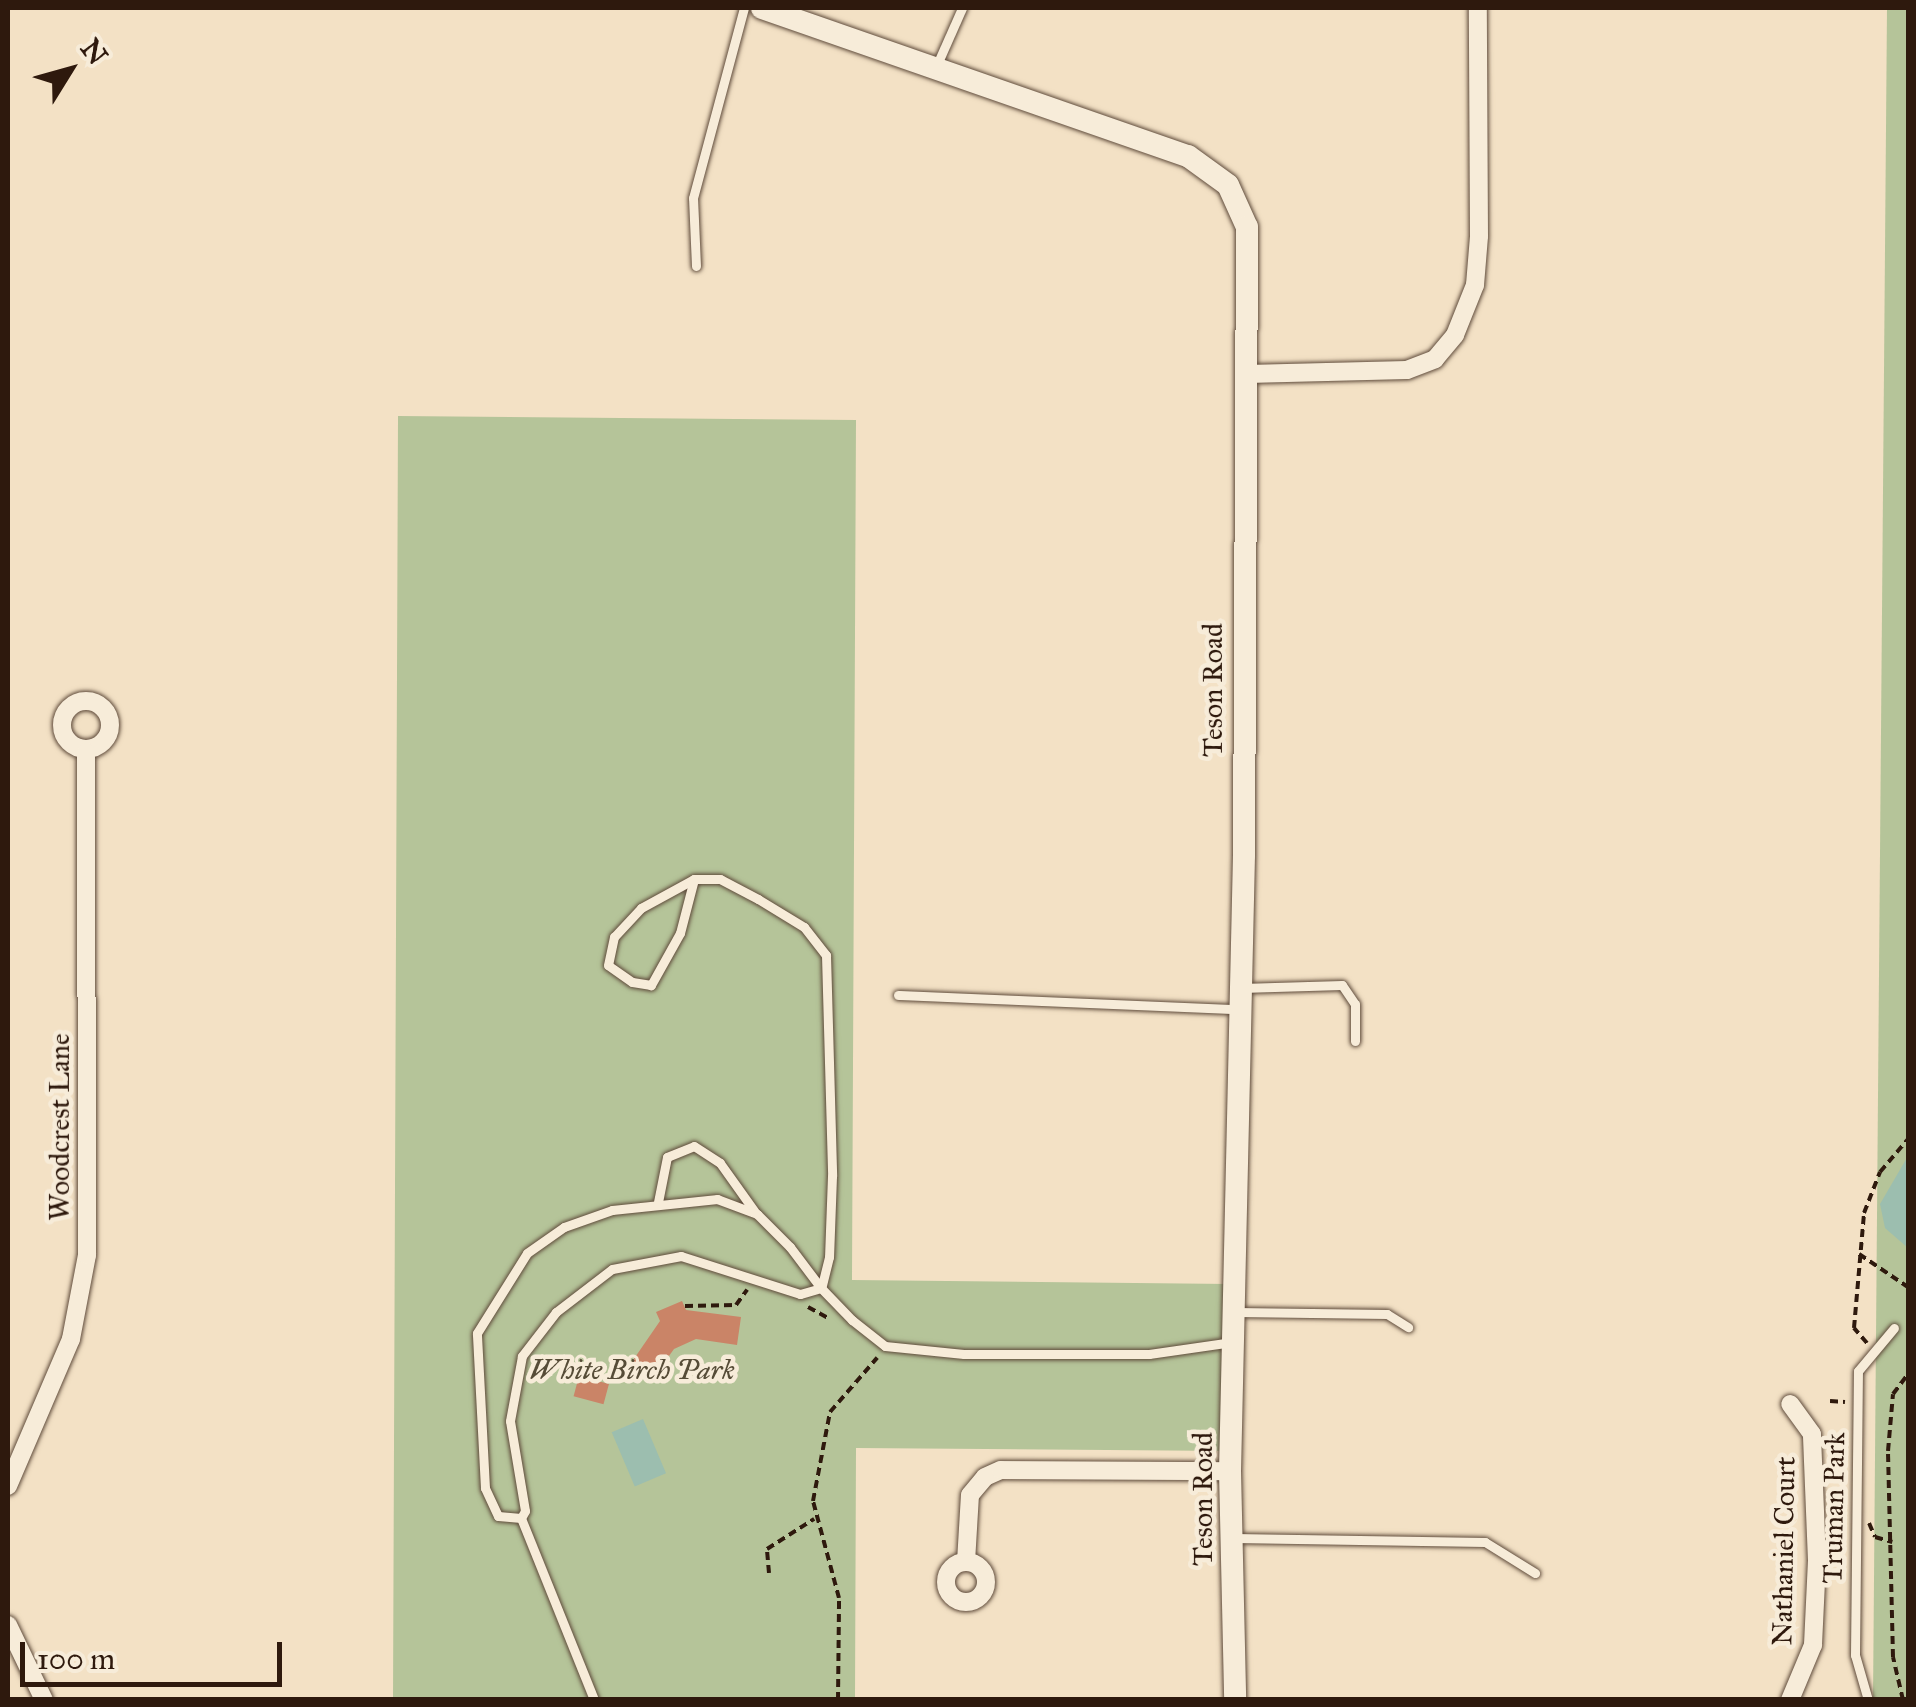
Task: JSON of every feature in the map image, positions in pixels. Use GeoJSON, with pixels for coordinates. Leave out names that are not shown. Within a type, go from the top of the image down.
{"type":"FeatureCollection","features":[{"type":"Feature","properties":{"kind":"street","name":"Teson Road"},"geometry":{"type":"LineString","coordinates":[[762,8],[1188,156],[1228,186],[1247,226],[1236,1312],[1230,1471],[1235,1700]]}},
{"type":"Feature","properties":{"kind":"street"},"geometry":{"type":"LineString","coordinates":[[1247,374],[1407,370],[1435,359],[1455,335],[1472,298],[1479,236],[1478,8]]}},
{"type":"Feature","properties":{"kind":"street","name":"Woodcrest Lane"},"geometry":{"type":"LineString","coordinates":[[8,1486],[72,1340],[87,1255],[86,752]]}},
{"type":"Feature","properties":{"kind":"street","name":"Nathaniel Court"},"geometry":{"type":"LineString","coordinates":[[1790,1404],[1812,1434],[1817,1561],[1813,1646],[1790,1700]]}},
{"type":"Feature","properties":{"kind":"street"},"geometry":{"type":"LineString","coordinates":[[966,1562],[970,1495],[1001,1470],[1230,1471]]}},
{"type":"Feature","properties":{"kind":"street"},"geometry":{"type":"LineString","coordinates":[[8,1625],[44,1700]]}},
{"type":"Feature","properties":{"kind":"lane"},"geometry":{"type":"LineString","coordinates":[[696,266],[693,198],[744,8]]}},
{"type":"Feature","properties":{"kind":"lane"},"geometry":{"type":"LineString","coordinates":[[935,69],[962,8]]}},
{"type":"Feature","properties":{"kind":"lane"},"geometry":{"type":"LineString","coordinates":[[694,879],[680,933],[651,985],[632,982],[608,965],[614,937],[641,908],[694,879],[720,879],[758,899],[804,927],[826,955],[832,1176],[829,1257],[820,1288]]}},
{"type":"Feature","properties":{"kind":"lane"},"geometry":{"type":"LineString","coordinates":[[898,994],[1239,999],[1342,985],[1356,1004],[1355,1041]]}},
{"type":"Feature","properties":{"kind":"lane"},"geometry":{"type":"LineString","coordinates":[[658,1202],[667,1158],[694,1146],[720,1164],[756,1214],[820,1288],[885,1346],[910,1351],[1149,1354],[1235,1342]]}},
{"type":"Feature","properties":{"kind":"lane"},"geometry":{"type":"LineString","coordinates":[[521,1518],[498,1516],[485,1488],[477,1333],[527,1253],[564,1227],[658,1202],[717,1199],[756,1214]]}},
{"type":"Feature","properties":{"kind":"lane"},"geometry":{"type":"LineString","coordinates":[[594,1700],[521,1518],[511,1390],[522,1356],[556,1312],[612,1270],[681,1256],[800,1294],[820,1288]]}},
{"type":"Feature","properties":{"kind":"lane"},"geometry":{"type":"LineString","coordinates":[[1236,1312],[1387,1314],[1408,1327]]}},
{"type":"Feature","properties":{"kind":"lane","name":"Truman Park"},"geometry":{"type":"LineString","coordinates":[[1868,1700],[1855,1655],[1858,1372],[1894,1328]]}},
{"type":"Feature","properties":{"kind":"lane"},"geometry":{"type":"LineString","coordinates":[[1232,1538],[1486,1542],[1535,1573]]}},
{"type":"Feature","properties":{"kind":"path"},"geometry":{"type":"LineString","coordinates":[[1873,1351],[1854,1328],[1858,1254],[1870,1192],[1908,1139]]}},
{"type":"Feature","properties":{"kind":"path"},"geometry":{"type":"LineString","coordinates":[[1858,1254],[1908,1287]]}},
{"type":"Feature","properties":{"kind":"path"},"geometry":{"type":"LineString","coordinates":[[684,1306],[736,1305],[750,1288]]}},
{"type":"Feature","properties":{"kind":"path"},"geometry":{"type":"LineString","coordinates":[[798,1304],[836,1324]]}},
{"type":"Feature","properties":{"kind":"path"},"geometry":{"type":"LineString","coordinates":[[838,1700],[839,1598],[814,1519],[824,1427],[879,1356],[868,1350]]}},
{"type":"Feature","properties":{"kind":"path"},"geometry":{"type":"LineString","coordinates":[[1902,1700],[1893,1656],[1890,1408],[1908,1374]]}},
{"type":"Feature","properties":{"kind":"path"},"geometry":{"type":"LineString","coordinates":[[1830,1401],[1845,1402]]}},
{"type":"Feature","properties":{"kind":"path"},"geometry":{"type":"LineString","coordinates":[[768,1573],[767,1550],[814,1519]]}},
{"type":"Feature","properties":{"kind":"path"},"geometry":{"type":"LineString","coordinates":[[1856,1523],[1872,1523],[1875,1537],[1892,1542]]}},
{"type":"Feature","properties":{"kind":"green space"},"geometry":{"type":"Polygon","coordinates":[[[1887,8],[1908,8],[1908,1699],[1873,1700],[1887,8]]]}},
{"type":"Feature","properties":{"kind":"green space","name":"White Birch Park"},"geometry":{"type":"Polygon","coordinates":[[[398,416],[856,420],[852,1280],[1230,1284],[1230,1451],[856,1448],[855,1699],[393,1700],[398,416]]]}},
{"type":"Feature","properties":{"kind":"shaded area"},"geometry":{"type":"Polygon","coordinates":[[[1908,1156],[1908,1248],[1885,1228],[1880,1204],[1908,1156]]]}},
{"type":"Feature","properties":{"kind":"shaded area"},"geometry":{"type":"Polygon","coordinates":[[[643,1419],[666,1473],[635,1487],[612,1432],[643,1419]]]}},
{"type":"Feature","properties":{"kind":"building"},"geometry":{"type":"Polygon","coordinates":[[[682,1301],[686,1310],[741,1317],[737,1345],[696,1339],[674,1349],[651,1381],[629,1366],[660,1321],[656,1312],[682,1301]]]}},
{"type":"Feature","properties":{"kind":"building"},"geometry":{"type":"Polygon","coordinates":[[[579,1376],[609,1384],[604,1404],[574,1396],[579,1376]]]}}]}
